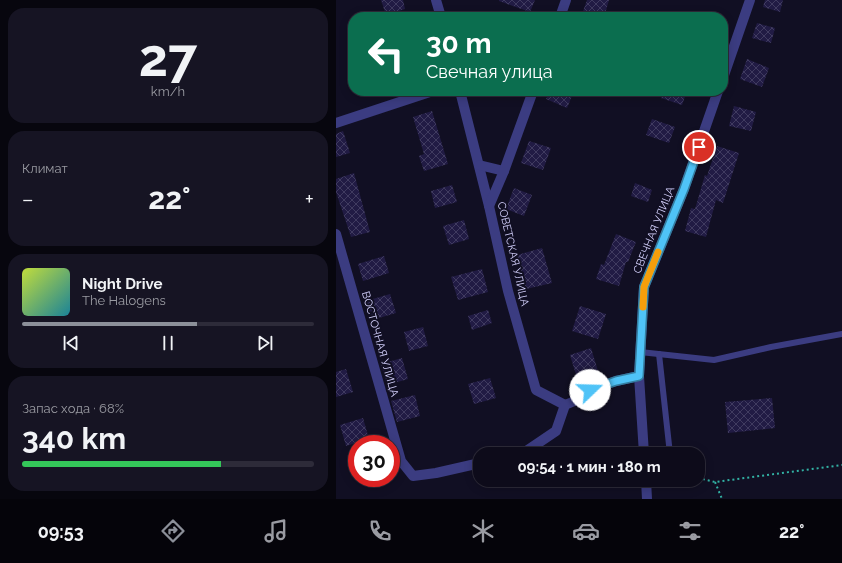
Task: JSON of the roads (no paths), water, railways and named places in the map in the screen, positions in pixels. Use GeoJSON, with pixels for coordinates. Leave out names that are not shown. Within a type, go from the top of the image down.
{"type":"FeatureCollection","features":[{"type":"Feature","properties":{"kind":"street"},"geometry":{"type":"LineString","coordinates":[[436,0],[440,12]]}},
{"type":"Feature","properties":{"kind":"street"},"geometry":{"type":"LineString","coordinates":[[562,12],[566,0]]}},
{"type":"Feature","properties":{"kind":"street"},"geometry":{"type":"LineString","coordinates":[[728,64],[750,0]]}},
{"type":"Feature","properties":{"kind":"street"},"geometry":{"type":"LineString","coordinates":[[336,122],[417,96]]}},
{"type":"Feature","properties":{"kind":"street","name":"СОВЕТСКАЯ УЛИЦА"},"geometry":{"type":"LineString","coordinates":[[461,96],[489,206],[508,291],[536,390],[565,405]]}},
{"type":"Feature","properties":{"kind":"street"},"geometry":{"type":"LineString","coordinates":[[489,206],[504,171],[531,96]]}},
{"type":"Feature","properties":{"kind":"street","name":"СВЕЧНАЯ УЛИЦА"},"geometry":{"type":"LineString","coordinates":[[644,447],[639,376],[644,287],[684,189],[716,96]]}},
{"type":"Feature","properties":{"kind":"street"},"geometry":{"type":"LineString","coordinates":[[479,165],[504,171]]}},
{"type":"Feature","properties":{"kind":"street","name":"ВОСТОЧНАЯ УЛИЦА"},"geometry":{"type":"LineString","coordinates":[[336,234],[401,461],[413,476],[436,473],[473,465]]}},
{"type":"Feature","properties":{"kind":"street"},"geometry":{"type":"LineString","coordinates":[[532,447],[556,431],[565,405],[577,400],[590,390],[616,381],[639,376]]}},
{"type":"Feature","properties":{"kind":"street"},"geometry":{"type":"LineString","coordinates":[[647,487],[648,499]]}},
{"type":"Feature","properties":{"kind":"lane"},"geometry":{"type":"LineString","coordinates":[[640,352],[714,360],[771,347],[842,334]]}},
{"type":"Feature","properties":{"kind":"lane"},"geometry":{"type":"LineString","coordinates":[[659,354],[669,447]]}}]}
